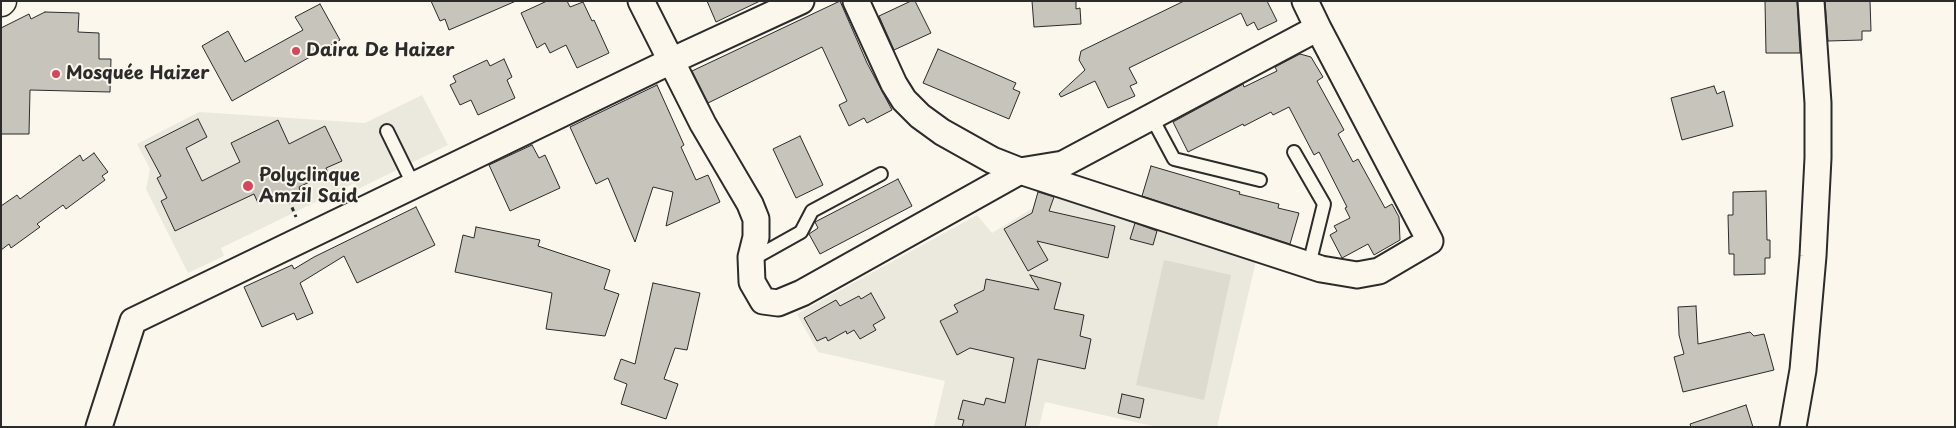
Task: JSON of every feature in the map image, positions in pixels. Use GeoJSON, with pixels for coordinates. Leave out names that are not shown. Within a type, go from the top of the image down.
{"type":"FeatureCollection","features":[{"type":"Feature","properties":{"kind":"street"},"geometry":{"type":"LineString","coordinates":[[641,1],[703,124],[750,204],[756,220],[756,237],[751,260],[752,282],[763,300],[778,303],[802,293],[1020,171],[1063,164],[1318,28]]}},
{"type":"Feature","properties":{"kind":"street"},"geometry":{"type":"LineString","coordinates":[[99,427],[133,321],[801,1]]}},
{"type":"Feature","properties":{"kind":"street"},"geometry":{"type":"LineString","coordinates":[[856,1],[894,84],[904,100],[920,116],[942,132],[992,160],[1020,171],[1309,266],[1357,275],[1379,271],[1430,241],[1304,1]]}},
{"type":"Feature","properties":{"kind":"street"},"geometry":{"type":"LineString","coordinates":[[1793,427],[1803,370],[1813,256],[1817,168],[1818,103],[1811,1]]}},
{"type":"Feature","properties":{"kind":"lane"},"geometry":{"type":"LineString","coordinates":[[1152,118],[1174,159],[1260,180]]}},
{"type":"Feature","properties":{"kind":"lane"},"geometry":{"type":"LineString","coordinates":[[387,131],[414,186]]}},
{"type":"Feature","properties":{"kind":"lane"},"geometry":{"type":"LineString","coordinates":[[1294,152],[1324,204],[1309,266]]}},
{"type":"Feature","properties":{"kind":"lane"},"geometry":{"type":"LineString","coordinates":[[751,260],[801,232],[812,211],[881,174]]}},
{"type":"Feature","properties":{"kind":"shaded area","name":"Polyclinque Amzil Said"},"geometry":{"type":"Polygon","coordinates":[[[422,95],[448,145],[358,189],[355,183],[221,248],[224,256],[188,273],[146,189],[150,169],[137,144],[199,112],[365,123],[422,95]]]}},
{"type":"Feature","properties":{"kind":"shaded area"},"geometry":{"type":"Polygon","coordinates":[[[1038,192],[1256,261],[1217,427],[1157,427],[1045,402],[1039,427],[934,427],[945,381],[818,352],[797,314],[977,215],[992,233],[1033,208],[1038,192]]]}},
{"type":"Feature","properties":{"kind":"shaded area"},"geometry":{"type":"Polygon","coordinates":[[[1164,260],[1231,275],[1204,400],[1136,385],[1164,260]]]}},
{"type":"Feature","properties":{"kind":"building"},"geometry":{"type":"Polygon","coordinates":[[[431,1],[516,1],[449,30],[445,19],[440,21],[431,1]]]}},
{"type":"Feature","properties":{"kind":"building"},"geometry":{"type":"Polygon","coordinates":[[[547,1],[567,1],[570,7],[583,2],[592,21],[594,20],[609,53],[577,68],[566,45],[550,53],[545,43],[537,48],[521,13],[547,1]]]}},
{"type":"Feature","properties":{"kind":"building"},"geometry":{"type":"Polygon","coordinates":[[[707,1],[760,1],[716,22],[707,1]]]}},
{"type":"Feature","properties":{"kind":"building"},"geometry":{"type":"Polygon","coordinates":[[[840,1],[867,63],[892,110],[867,123],[864,118],[849,126],[839,105],[847,101],[822,47],[708,103],[692,71],[840,1]]]}},
{"type":"Feature","properties":{"kind":"building"},"geometry":{"type":"Polygon","coordinates":[[[911,1],[915,1],[931,33],[894,50],[879,16],[911,1]]]}},
{"type":"Feature","properties":{"kind":"building"},"geometry":{"type":"Polygon","coordinates":[[[1032,1],[1076,1],[1076,9],[1080,8],[1081,24],[1034,27],[1032,1]]]}},
{"type":"Feature","properties":{"kind":"building"},"geometry":{"type":"Polygon","coordinates":[[[1184,1],[1267,1],[1277,21],[1258,30],[1254,22],[1247,26],[1241,13],[1129,68],[1137,83],[1130,86],[1135,96],[1108,108],[1095,81],[1061,97],[1059,94],[1085,70],[1079,60],[1081,51],[1184,1]]]}},
{"type":"Feature","properties":{"kind":"building"},"geometry":{"type":"Polygon","coordinates":[[[1765,1],[1797,1],[1800,53],[1766,53],[1765,1]]]}},
{"type":"Feature","properties":{"kind":"building"},"geometry":{"type":"Polygon","coordinates":[[[1825,1],[1870,1],[1871,31],[1862,31],[1862,40],[1828,41],[1825,1]]]}},
{"type":"Feature","properties":{"kind":"building","name":"Daira De Haizer"},"geometry":{"type":"Polygon","coordinates":[[[320,4],[340,40],[232,101],[202,46],[228,31],[245,62],[303,30],[295,17],[320,4]]]}},
{"type":"Feature","properties":{"kind":"building","name":"Mosquée Haizer"},"geometry":{"type":"Polygon","coordinates":[[[45,12],[79,13],[78,32],[99,33],[99,59],[111,59],[110,92],[30,90],[29,134],[1,134],[1,28],[29,14],[31,19],[45,12]]]}},
{"type":"Feature","properties":{"kind":"building"},"geometry":{"type":"Polygon","coordinates":[[[938,49],[1016,83],[1013,89],[1020,92],[1009,119],[923,83],[938,49]]]}},
{"type":"Feature","properties":{"kind":"building"},"geometry":{"type":"Polygon","coordinates":[[[1300,54],[1311,57],[1323,77],[1317,81],[1344,130],[1338,134],[1353,162],[1358,159],[1385,208],[1392,204],[1399,217],[1400,240],[1374,255],[1368,244],[1342,258],[1330,235],[1337,231],[1334,226],[1350,218],[1345,208],[1347,207],[1319,152],[1314,155],[1289,107],[1273,115],[1271,112],[1244,126],[1243,124],[1188,152],[1173,122],[1243,84],[1244,87],[1277,71],[1275,67],[1300,54]]]}},
{"type":"Feature","properties":{"kind":"building"},"geometry":{"type":"Polygon","coordinates":[[[504,59],[512,77],[507,80],[515,98],[478,115],[471,100],[460,105],[450,85],[456,82],[453,76],[487,60],[490,66],[504,59]]]}},
{"type":"Feature","properties":{"kind":"building"},"geometry":{"type":"Polygon","coordinates":[[[657,85],[684,145],[681,147],[696,180],[708,175],[720,202],[666,226],[673,192],[653,187],[635,242],[608,178],[596,184],[570,127],[657,85]]]}},
{"type":"Feature","properties":{"kind":"building"},"geometry":{"type":"Polygon","coordinates":[[[1714,86],[1717,94],[1724,91],[1733,126],[1682,140],[1671,98],[1714,86]]]}},
{"type":"Feature","properties":{"kind":"building"},"geometry":{"type":"Polygon","coordinates":[[[198,119],[207,137],[186,148],[202,181],[240,162],[231,143],[278,120],[289,144],[325,126],[342,161],[326,168],[328,173],[299,187],[300,191],[277,202],[273,196],[258,203],[254,194],[175,231],[161,201],[167,198],[157,178],[161,176],[145,146],[198,119]]]}},
{"type":"Feature","properties":{"kind":"building"},"geometry":{"type":"Polygon","coordinates":[[[800,136],[823,185],[796,198],[773,149],[800,136]]]}},
{"type":"Feature","properties":{"kind":"building"},"geometry":{"type":"Polygon","coordinates":[[[532,145],[539,158],[545,155],[560,188],[510,211],[489,165],[532,145]]]}},
{"type":"Feature","properties":{"kind":"building"},"geometry":{"type":"Polygon","coordinates":[[[94,153],[108,172],[102,176],[105,180],[66,209],[63,205],[37,224],[40,227],[11,248],[9,244],[1,250],[1,206],[17,195],[20,199],[80,155],[83,161],[94,153]]]}},
{"type":"Feature","properties":{"kind":"building"},"geometry":{"type":"Polygon","coordinates":[[[1151,166],[1240,192],[1239,194],[1279,204],[1278,208],[1299,213],[1290,244],[1142,196],[1151,166]]]}},
{"type":"Feature","properties":{"kind":"building"},"geometry":{"type":"Polygon","coordinates":[[[898,179],[912,206],[820,254],[809,234],[818,228],[815,222],[898,179]]]}},
{"type":"Feature","properties":{"kind":"building"},"geometry":{"type":"Polygon","coordinates":[[[1766,191],[1767,240],[1770,240],[1770,258],[1765,258],[1765,274],[1734,275],[1734,254],[1729,254],[1728,215],[1733,215],[1733,192],[1766,191]]]}},
{"type":"Feature","properties":{"kind":"building"},"geometry":{"type":"Polygon","coordinates":[[[1038,192],[1054,197],[1049,211],[1115,226],[1108,258],[1037,241],[1048,260],[1028,271],[1004,229],[1032,213],[1038,192]]]}},
{"type":"Feature","properties":{"kind":"building"},"geometry":{"type":"Polygon","coordinates":[[[416,207],[435,245],[357,283],[344,256],[300,283],[313,313],[297,320],[294,313],[262,327],[244,287],[292,265],[294,269],[314,257],[416,207]]]}},
{"type":"Feature","properties":{"kind":"building"},"geometry":{"type":"Polygon","coordinates":[[[1135,223],[1157,231],[1153,245],[1130,239],[1135,223]]]}},
{"type":"Feature","properties":{"kind":"building"},"geometry":{"type":"Polygon","coordinates":[[[476,227],[540,240],[538,246],[610,270],[604,289],[619,294],[605,336],[546,329],[552,293],[455,272],[463,235],[474,238],[476,227]]]}},
{"type":"Feature","properties":{"kind":"building"},"geometry":{"type":"Polygon","coordinates":[[[1030,275],[1061,283],[1054,309],[1084,315],[1080,336],[1091,339],[1085,369],[1038,359],[1025,427],[962,427],[964,420],[958,419],[963,400],[984,405],[986,398],[1005,403],[1014,358],[970,348],[957,355],[940,321],[958,312],[954,305],[984,290],[986,279],[1039,290],[1030,275]]]}},
{"type":"Feature","properties":{"kind":"building"},"geometry":{"type":"Polygon","coordinates":[[[653,283],[700,293],[687,350],[675,348],[664,379],[678,384],[666,419],[621,404],[627,384],[614,379],[621,359],[635,364],[653,283]]]}},
{"type":"Feature","properties":{"kind":"building"},"geometry":{"type":"Polygon","coordinates":[[[871,293],[885,318],[873,325],[876,330],[860,339],[854,330],[847,334],[846,331],[828,341],[826,337],[817,341],[804,318],[836,300],[840,306],[859,296],[861,299],[871,293]]]}},
{"type":"Feature","properties":{"kind":"building"},"geometry":{"type":"Polygon","coordinates":[[[1696,306],[1698,344],[1750,332],[1754,336],[1764,334],[1774,370],[1683,392],[1674,357],[1684,354],[1679,335],[1678,307],[1696,306]]]}},
{"type":"Feature","properties":{"kind":"building"},"geometry":{"type":"Polygon","coordinates":[[[1122,394],[1144,399],[1140,418],[1118,413],[1122,394]]]}},
{"type":"Feature","properties":{"kind":"building"},"geometry":{"type":"Polygon","coordinates":[[[1746,405],[1753,427],[1691,427],[1690,424],[1746,405]]]}},
{"type":"Feature","properties":{"kind":"place","name":"Daira De Haizer"},"geometry":{"type":"Point","coordinates":[296,51]}},
{"type":"Feature","properties":{"kind":"place","name":"Mosquée Haizer"},"geometry":{"type":"Point","coordinates":[56,74]}},
{"type":"Feature","properties":{"kind":"place","name":"Polyclinque Amzil Said"},"geometry":{"type":"Point","coordinates":[248,186]}}]}
